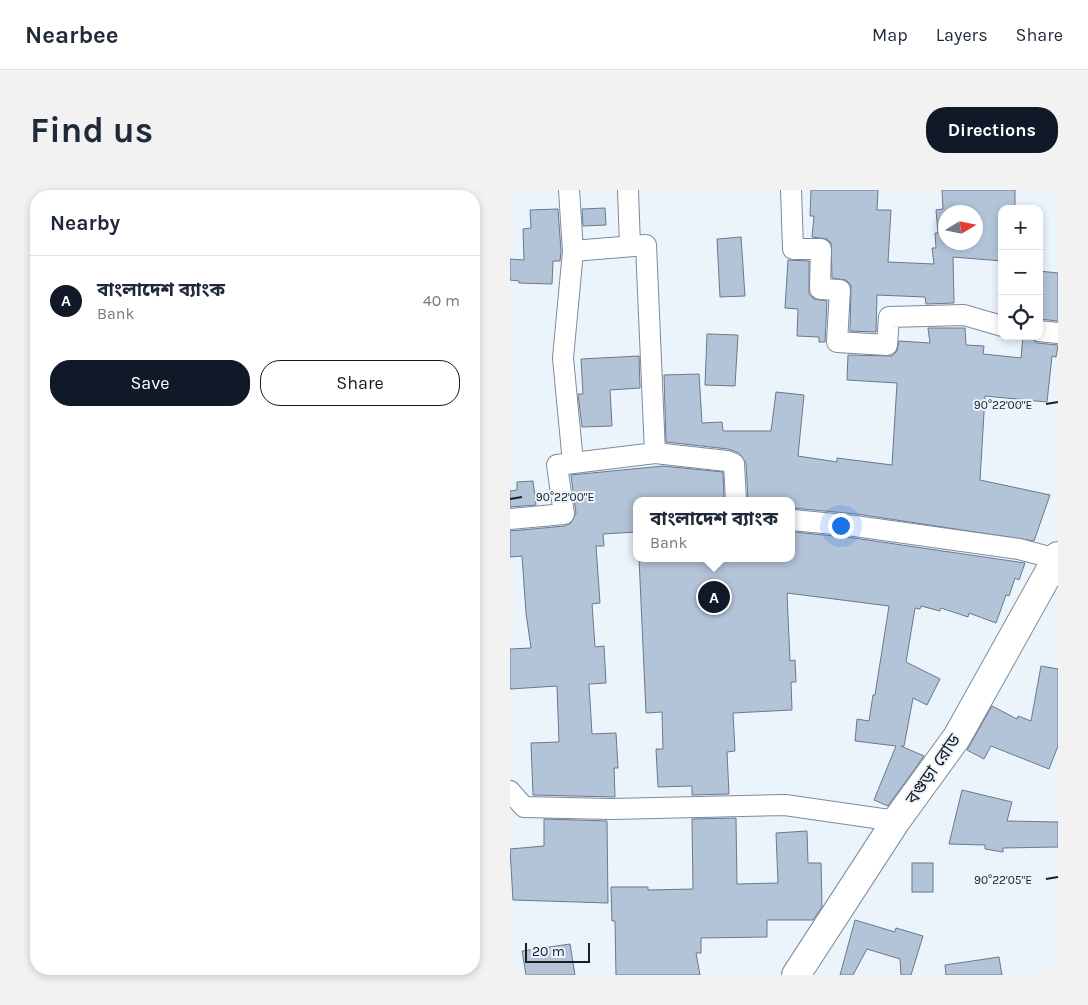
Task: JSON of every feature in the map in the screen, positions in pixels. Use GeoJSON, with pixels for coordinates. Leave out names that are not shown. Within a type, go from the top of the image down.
{"type":"FeatureCollection","features":[{"type":"Feature","properties":{"kind":"main road","name":"বগুড়া রোড"},"geometry":{"type":"LineString","coordinates":[[796,975],[896,821],[957,737],[1057,558]]}},
{"type":"Feature","properties":{"kind":"street"},"geometry":{"type":"LineString","coordinates":[[569,190],[573,251],[564,358],[573,463]]}},
{"type":"Feature","properties":{"kind":"street"},"geometry":{"type":"LineString","coordinates":[[628,190],[630,246]]}},
{"type":"Feature","properties":{"kind":"street"},"geometry":{"type":"LineString","coordinates":[[791,190],[793,250],[821,249],[820,289],[840,290],[837,342],[887,345],[889,317],[964,315],[998,325]]}},
{"type":"Feature","properties":{"kind":"street"},"geometry":{"type":"LineString","coordinates":[[573,251],[646,245],[655,453]]}},
{"type":"Feature","properties":{"kind":"street"},"geometry":{"type":"LineString","coordinates":[[1043,331],[1058,333]]}},
{"type":"Feature","properties":{"kind":"street"},"geometry":{"type":"LineString","coordinates":[[510,519],[564,514],[556,465],[655,453],[727,461],[734,464],[736,497]]}},
{"type":"Feature","properties":{"kind":"street"},"geometry":{"type":"LineString","coordinates":[[795,520],[855,526],[1019,549],[1057,558]]}},
{"type":"Feature","properties":{"kind":"street"},"geometry":{"type":"LineString","coordinates":[[510,791],[524,807],[611,809],[785,805],[896,821]]}},
{"type":"Feature","properties":{"kind":"building"},"geometry":{"type":"Polygon","coordinates":[[[811,190],[878,190],[877,210],[891,210],[888,262],[934,264],[932,248],[936,248],[935,233],[938,233],[938,250],[983,250],[983,205],[943,205],[942,190],[1015,190],[1015,205],[998,205],[998,261],[953,257],[954,303],[926,304],[925,297],[877,295],[876,332],[850,331],[851,285],[846,280],[832,278],[831,243],[827,239],[812,237],[814,216],[810,216],[811,190]]]}},
{"type":"Feature","properties":{"kind":"building"},"geometry":{"type":"Polygon","coordinates":[[[605,208],[606,225],[583,226],[582,209],[605,208]]]}},
{"type":"Feature","properties":{"kind":"building"},"geometry":{"type":"Polygon","coordinates":[[[558,209],[561,251],[560,261],[553,261],[552,284],[519,283],[519,281],[510,280],[510,259],[524,260],[523,229],[531,228],[530,210],[558,209]]]}},
{"type":"Feature","properties":{"kind":"building"},"geometry":{"type":"Polygon","coordinates":[[[936,210],[938,210],[938,233],[936,210]]]}},
{"type":"Feature","properties":{"kind":"building"},"geometry":{"type":"Polygon","coordinates":[[[741,237],[745,296],[720,297],[717,239],[741,237]]]}},
{"type":"Feature","properties":{"kind":"building"},"geometry":{"type":"Polygon","coordinates":[[[788,260],[809,261],[809,294],[814,299],[827,301],[825,342],[819,342],[819,337],[797,336],[798,309],[785,308],[788,260]]]}},
{"type":"Feature","properties":{"kind":"building"},"geometry":{"type":"Polygon","coordinates":[[[1043,271],[1058,273],[1058,321],[1043,319],[1043,271]]]}},
{"type":"Feature","properties":{"kind":"building"},"geometry":{"type":"Polygon","coordinates":[[[928,328],[965,328],[966,345],[984,346],[983,354],[1021,358],[1023,340],[1058,345],[1056,357],[1052,356],[1047,402],[985,396],[980,480],[1050,495],[1034,541],[857,514],[795,508],[795,497],[748,497],[746,463],[739,453],[728,449],[666,442],[664,375],[699,374],[702,423],[722,422],[723,431],[771,431],[776,392],[804,395],[798,456],[837,462],[837,458],[892,465],[897,383],[847,380],[848,355],[892,356],[897,351],[899,341],[930,343],[928,328]]]}},
{"type":"Feature","properties":{"kind":"building"},"geometry":{"type":"Polygon","coordinates":[[[707,334],[738,335],[735,386],[705,385],[707,334]]]}},
{"type":"Feature","properties":{"kind":"building"},"geometry":{"type":"Polygon","coordinates":[[[639,356],[640,388],[610,390],[612,426],[582,427],[578,394],[583,394],[581,359],[639,356]]]}},
{"type":"Feature","properties":{"kind":"building"},"geometry":{"type":"Polygon","coordinates":[[[663,466],[723,472],[724,497],[633,497],[633,532],[603,534],[604,546],[596,546],[600,603],[592,604],[595,647],[604,646],[606,683],[589,684],[592,734],[616,733],[618,768],[614,768],[615,797],[533,795],[531,743],[559,742],[557,686],[510,689],[510,649],[531,648],[526,613],[522,556],[510,557],[510,531],[565,526],[571,523],[576,513],[571,475],[663,466]]]}},
{"type":"Feature","properties":{"kind":"building"},"geometry":{"type":"Polygon","coordinates":[[[533,481],[536,505],[510,507],[510,491],[517,490],[517,482],[533,481]]]}},
{"type":"Feature","properties":{"kind":"building"},"geometry":{"type":"Polygon","coordinates":[[[795,532],[854,538],[1025,563],[1019,580],[1015,578],[1009,596],[1006,595],[996,623],[969,613],[968,617],[941,608],[940,611],[921,606],[920,609],[915,608],[906,662],[940,679],[927,705],[913,698],[904,746],[901,746],[924,756],[888,806],[874,800],[896,746],[855,741],[857,719],[869,721],[889,606],[787,593],[790,661],[795,660],[796,682],[791,682],[792,710],[733,713],[735,751],[727,752],[729,794],[692,795],[692,786],[658,787],[656,749],[663,749],[662,712],[646,713],[639,562],[795,562],[795,532]]]}},
{"type":"Feature","properties":{"kind":"building"},"geometry":{"type":"Polygon","coordinates":[[[1041,666],[1058,669],[1058,746],[1049,769],[991,746],[984,759],[967,750],[992,706],[1017,719],[1018,716],[1031,721],[1041,666]]]}},
{"type":"Feature","properties":{"kind":"building"},"geometry":{"type":"Polygon","coordinates":[[[962,790],[1012,802],[1007,821],[1058,822],[1058,847],[1003,848],[1003,852],[985,849],[985,845],[949,844],[962,790]]]}},
{"type":"Feature","properties":{"kind":"building"},"geometry":{"type":"Polygon","coordinates":[[[736,818],[737,884],[778,883],[776,833],[807,831],[808,863],[821,863],[822,907],[813,920],[767,920],[767,937],[701,938],[701,953],[696,953],[700,975],[616,975],[615,921],[612,921],[611,887],[648,887],[648,890],[693,889],[692,819],[736,818]]]}},
{"type":"Feature","properties":{"kind":"building"},"geometry":{"type":"Polygon","coordinates":[[[544,819],[607,821],[608,903],[513,900],[510,849],[544,846],[544,819]]]}},
{"type":"Feature","properties":{"kind":"building"},"geometry":{"type":"Polygon","coordinates":[[[912,863],[933,863],[933,892],[912,892],[912,863]]]}},
{"type":"Feature","properties":{"kind":"building"},"geometry":{"type":"Polygon","coordinates":[[[855,920],[895,932],[896,928],[923,936],[911,975],[901,975],[900,959],[867,949],[853,975],[840,975],[855,920]]]}},
{"type":"Feature","properties":{"kind":"building"},"geometry":{"type":"Polygon","coordinates":[[[570,944],[575,975],[526,975],[522,951],[570,944]]]}},
{"type":"Feature","properties":{"kind":"building"},"geometry":{"type":"Polygon","coordinates":[[[999,957],[1002,975],[946,975],[945,965],[999,957]]]}},
{"type":"Feature","properties":{"kind":"place","name":"বাংলাদেশ ব্যাংক"},"geometry":{"type":"Point","coordinates":[714,597]}}]}
